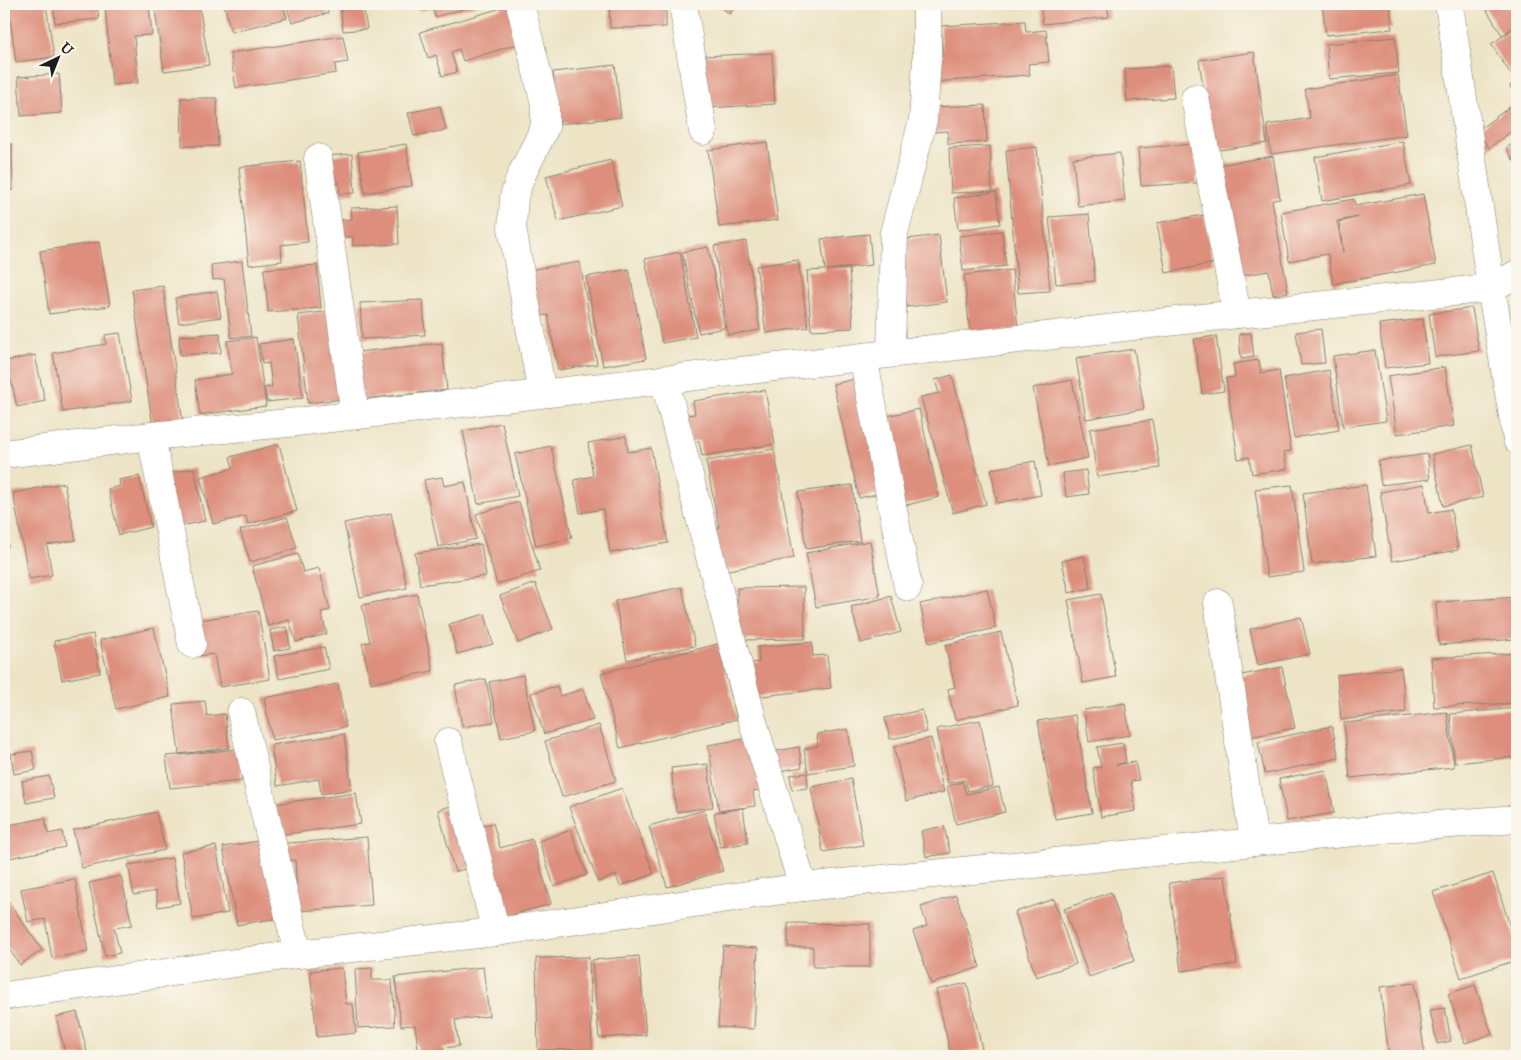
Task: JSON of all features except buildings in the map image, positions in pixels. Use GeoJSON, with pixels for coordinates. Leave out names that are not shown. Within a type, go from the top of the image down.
{"type":"FeatureCollection","features":[{"type":"Feature","properties":{"kind":"street"},"geometry":{"type":"LineString","coordinates":[[520,4],[545,104],[546,118],[542,136],[520,178],[514,197],[512,228],[542,393]]}},
{"type":"Feature","properties":{"kind":"street"},"geometry":{"type":"LineString","coordinates":[[683,4],[703,131]]}},
{"type":"Feature","properties":{"kind":"street"},"geometry":{"type":"LineString","coordinates":[[891,353],[894,234],[923,120],[928,60],[927,4]]}},
{"type":"Feature","properties":{"kind":"street"},"geometry":{"type":"LineString","coordinates":[[1449,4],[1491,288],[1517,440]]}},
{"type":"Feature","properties":{"kind":"street"},"geometry":{"type":"LineString","coordinates":[[1194,98],[1237,314]]}},
{"type":"Feature","properties":{"kind":"street"},"geometry":{"type":"LineString","coordinates":[[318,158],[355,415]]}},
{"type":"Feature","properties":{"kind":"street"},"geometry":{"type":"LineString","coordinates":[[4,454],[1237,314],[1491,288],[1517,274]]}},
{"type":"Feature","properties":{"kind":"street"},"geometry":{"type":"LineString","coordinates":[[863,357],[908,587]]}},
{"type":"Feature","properties":{"kind":"street"},"geometry":{"type":"LineString","coordinates":[[664,379],[752,719],[803,887]]}},
{"type":"Feature","properties":{"kind":"street"},"geometry":{"type":"LineString","coordinates":[[151,436],[192,644]]}},
{"type":"Feature","properties":{"kind":"street"},"geometry":{"type":"LineString","coordinates":[[1218,603],[1254,842]]}},
{"type":"Feature","properties":{"kind":"street"},"geometry":{"type":"LineString","coordinates":[[241,712],[298,954]]}},
{"type":"Feature","properties":{"kind":"street"},"geometry":{"type":"LineString","coordinates":[[448,742],[496,932]]}},
{"type":"Feature","properties":{"kind":"street"},"geometry":{"type":"LineString","coordinates":[[4,996],[298,954],[496,932],[803,887],[1517,818]]}}]}
